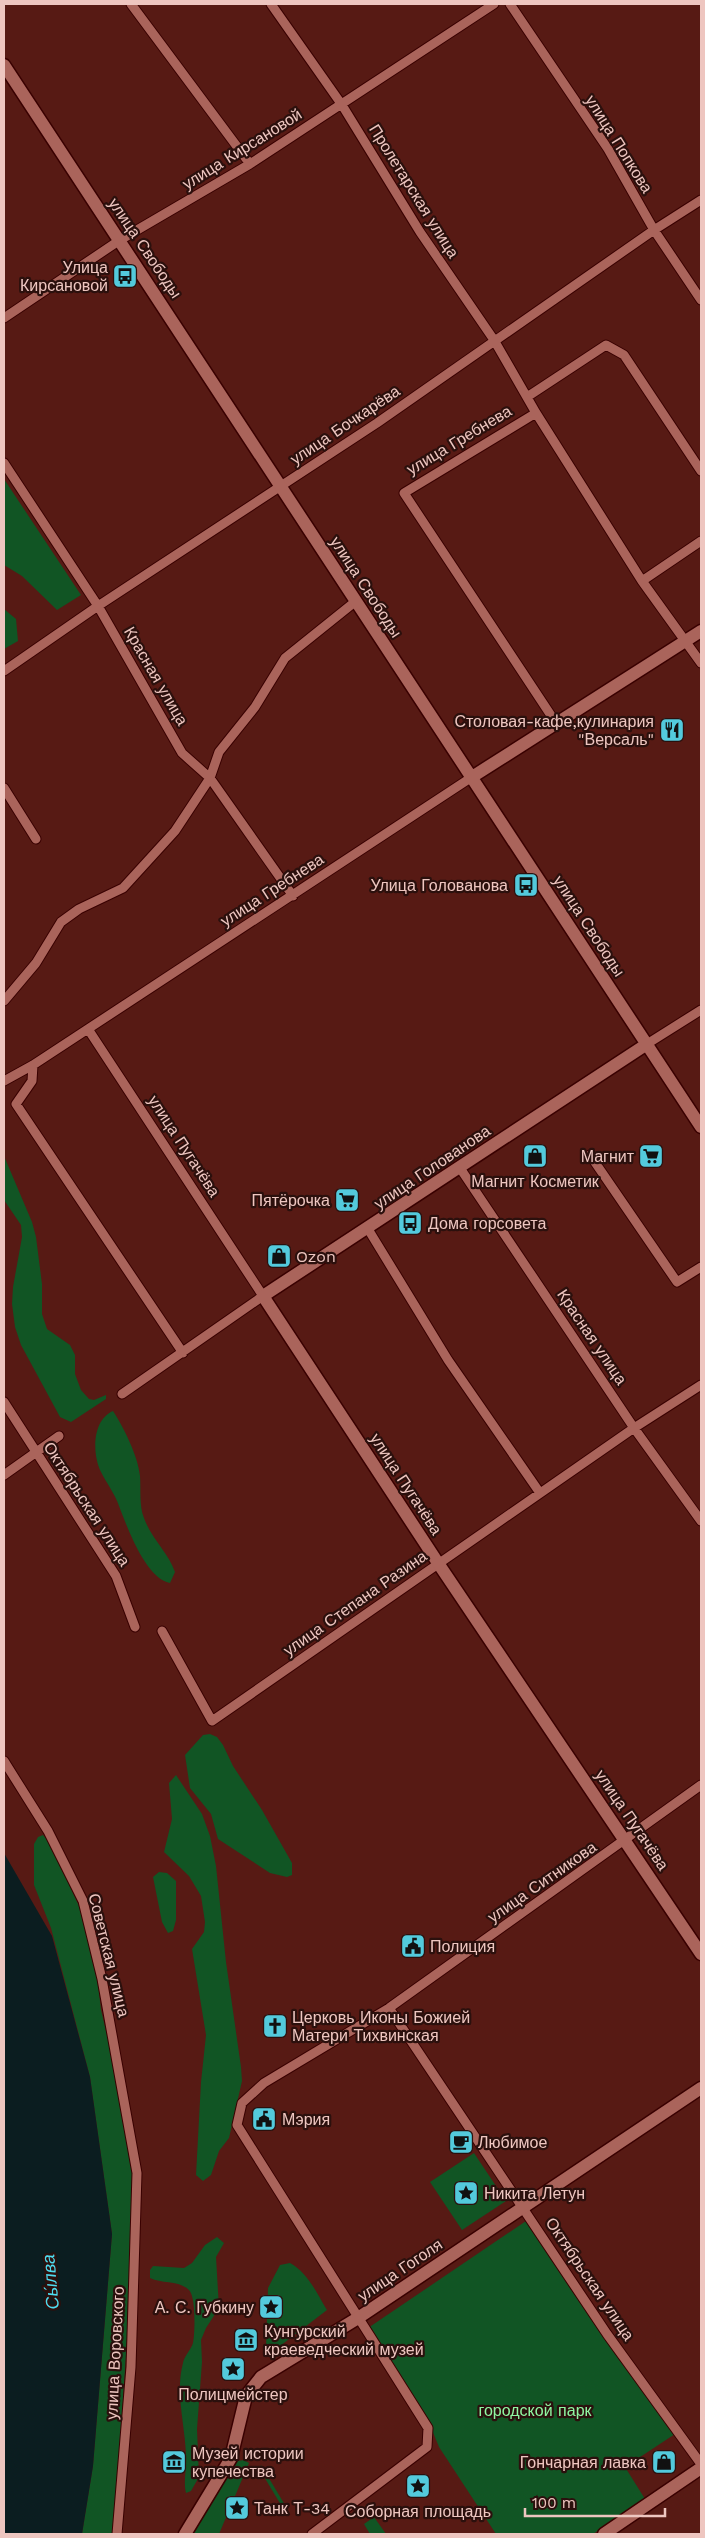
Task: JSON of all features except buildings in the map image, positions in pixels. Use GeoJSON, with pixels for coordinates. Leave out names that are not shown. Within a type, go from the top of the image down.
{"type":"FeatureCollection","features":[{"type":"Feature","properties":{"kind":"street"},"geometry":{"type":"LineString","coordinates":[[131,4],[250,164]]}},
{"type":"Feature","properties":{"kind":"street","name":"Пролетарская улица"},"geometry":{"type":"LineString","coordinates":[[271,4],[342,104],[420,232],[494,340],[536,413],[642,581],[701,663]]}},
{"type":"Feature","properties":{"kind":"street","name":"улица Кирсановой"},"geometry":{"type":"LineString","coordinates":[[4,318],[120,240],[250,164],[494,4]]}},
{"type":"Feature","properties":{"kind":"street","name":"улица Попкова"},"geometry":{"type":"LineString","coordinates":[[510,4],[608,150],[654,230],[701,300]]}},
{"type":"Feature","properties":{"kind":"street","name":"улица Свободы"},"geometry":{"type":"LineString","coordinates":[[4,65],[701,1127]]}},
{"type":"Feature","properties":{"kind":"street","name":"улица Бочкарёва"},"geometry":{"type":"LineString","coordinates":[[4,671],[98,606],[377,423],[494,340],[701,200]]}},
{"type":"Feature","properties":{"kind":"street"},"geometry":{"type":"LineString","coordinates":[[527,397],[606,346],[624,354],[701,471]]}},
{"type":"Feature","properties":{"kind":"street","name":"улица Гребнева"},"geometry":{"type":"LineString","coordinates":[[536,413],[404,493],[556,723]]}},
{"type":"Feature","properties":{"kind":"street","name":"Красная улица"},"geometry":{"type":"LineString","coordinates":[[4,463],[98,606],[182,752],[210,778],[293,896]]}},
{"type":"Feature","properties":{"kind":"street"},"geometry":{"type":"LineString","coordinates":[[642,581],[701,541]]}},
{"type":"Feature","properties":{"kind":"street"},"geometry":{"type":"LineString","coordinates":[[4,1001],[36,963],[61,922],[79,909],[123,888],[175,831],[210,778],[219,752],[254,707],[285,658],[356,600]]}},
{"type":"Feature","properties":{"kind":"street","name":"улица Гребнева"},"geometry":{"type":"LineString","coordinates":[[5,1077],[33,1065],[293,896],[472,776],[701,632]]}},
{"type":"Feature","properties":{"kind":"street"},"geometry":{"type":"LineString","coordinates":[[4,788],[36,839]]}},
{"type":"Feature","properties":{"kind":"street","name":"улица Голованова"},"geometry":{"type":"LineString","coordinates":[[122,1394],[263,1296],[701,1010]]}},
{"type":"Feature","properties":{"kind":"street","name":"улица Пугачёва"},"geometry":{"type":"LineString","coordinates":[[88,1029],[438,1564],[626,1840],[701,1954]]}},
{"type":"Feature","properties":{"kind":"street"},"geometry":{"type":"LineString","coordinates":[[33,1065],[32,1081],[16,1104],[183,1353]]}},
{"type":"Feature","properties":{"kind":"street"},"geometry":{"type":"LineString","coordinates":[[590,1155],[677,1282],[701,1267]]}},
{"type":"Feature","properties":{"kind":"street","name":"Красная улица"},"geometry":{"type":"LineString","coordinates":[[460,1168],[634,1428],[701,1522]]}},
{"type":"Feature","properties":{"kind":"street"},"geometry":{"type":"LineString","coordinates":[[368,1229],[448,1360],[540,1493]]}},
{"type":"Feature","properties":{"kind":"street","name":"улица Степана Разина"},"geometry":{"type":"LineString","coordinates":[[162,1631],[212,1721],[634,1428],[701,1385]]}},
{"type":"Feature","properties":{"kind":"street","name":"Октябрьская улица"},"geometry":{"type":"LineString","coordinates":[[4,1402],[116,1576],[135,1627]]}},
{"type":"Feature","properties":{"kind":"street"},"geometry":{"type":"LineString","coordinates":[[4,1475],[59,1436]]}},
{"type":"Feature","properties":{"kind":"street","name":"Советская улица"},"geometry":{"type":"LineString","coordinates":[[4,1761],[48,1831],[83,1901],[102,1979],[137,2173]]}},
{"type":"Feature","properties":{"kind":"street","name":"улица Ситникова"},"geometry":{"type":"LineString","coordinates":[[358,2318],[237,2125],[242,2103],[264,2083],[390,2008],[701,1786]]}},
{"type":"Feature","properties":{"kind":"street","name":"Октябрьская улица"},"geometry":{"type":"LineString","coordinates":[[390,2008],[607,2334],[701,2464]]}},
{"type":"Feature","properties":{"kind":"street","name":"улица Гоголя"},"geometry":{"type":"LineString","coordinates":[[184,2534],[231,2458],[246,2396],[261,2377],[358,2318],[701,2088]]}},
{"type":"Feature","properties":{"kind":"street","name":"улица Воровского"},"geometry":{"type":"LineString","coordinates":[[117,2534],[131,2367],[137,2173]]}},
{"type":"Feature","properties":{"kind":"street"},"geometry":{"type":"LineString","coordinates":[[312,2534],[427,2447],[428,2428],[358,2318]]}},
{"type":"Feature","properties":{"kind":"street"},"geometry":{"type":"LineString","coordinates":[[604,2534],[701,2468]]}},
{"type":"Feature","properties":{"kind":"green space"},"geometry":{"type":"Polygon","coordinates":[[[4,479],[81,595],[57,610],[22,576],[4,565],[4,479]]]}},
{"type":"Feature","properties":{"kind":"green space"},"geometry":{"type":"Polygon","coordinates":[[[4,609],[16,619],[18,641],[4,649],[4,609]]]}},
{"type":"Feature","properties":{"kind":"green space"},"geometry":{"type":"Polygon","coordinates":[[[4,1156],[32,1222],[36,1237],[42,1284],[42,1314],[47,1329],[70,1345],[75,1355],[75,1374],[81,1390],[89,1399],[94,1400],[106,1395],[106,1399],[71,1422],[60,1417],[21,1345],[15,1327],[12,1304],[13,1287],[22,1237],[21,1225],[4,1200],[4,1156]]]}},
{"type":"Feature","properties":{"kind":"green space"},"geometry":{"type":"Polygon","coordinates":[[[113,1411],[126,1434],[139,1468],[142,1513],[175,1572],[170,1583],[161,1579],[153,1572],[138,1551],[113,1493],[98,1465],[95,1447],[98,1430],[106,1415],[113,1411]]]}},
{"type":"Feature","properties":{"kind":"green space"},"geometry":{"type":"Polygon","coordinates":[[[210,1734],[217,1737],[223,1745],[233,1766],[262,1810],[292,1863],[292,1875],[287,1877],[270,1873],[218,1839],[211,1814],[190,1788],[185,1755],[203,1735],[210,1734]]]}},
{"type":"Feature","properties":{"kind":"green space"},"geometry":{"type":"Polygon","coordinates":[[[176,1775],[202,1814],[210,1836],[216,1866],[226,1962],[242,2081],[229,2138],[219,2151],[211,2175],[203,2181],[196,2175],[201,2082],[206,2035],[192,1949],[204,1932],[205,1922],[201,1896],[189,1876],[164,1852],[172,1819],[169,1783],[176,1775]]]}},
{"type":"Feature","properties":{"kind":"green space"},"geometry":{"type":"Polygon","coordinates":[[[43,1835],[51,1844],[82,1913],[95,1957],[101,2010],[115,2069],[133,2175],[134,2202],[127,2340],[114,2534],[82,2534],[93,2466],[112,2234],[90,2077],[51,1928],[34,1885],[34,1844],[38,1837],[43,1835]]]}},
{"type":"Feature","properties":{"kind":"green space"},"geometry":{"type":"Polygon","coordinates":[[[159,1872],[167,1873],[176,1881],[176,1920],[173,1931],[168,1933],[162,1922],[153,1877],[159,1872]]]}},
{"type":"Feature","properties":{"kind":"green space"},"geometry":{"type":"Polygon","coordinates":[[[474,2153],[506,2201],[462,2230],[430,2182],[474,2153]]]}},
{"type":"Feature","properties":{"kind":"green space","name":"городской парк"},"geometry":{"type":"Polygon","coordinates":[[[529,2219],[675,2434],[625,2467],[645,2499],[593,2534],[496,2534],[439,2447],[432,2430],[368,2328],[529,2219]]]}},
{"type":"Feature","properties":{"kind":"green space"},"geometry":{"type":"Polygon","coordinates":[[[217,2237],[224,2243],[216,2257],[219,2308],[206,2328],[201,2340],[202,2362],[197,2429],[199,2477],[191,2491],[186,2493],[186,2455],[180,2385],[184,2360],[193,2343],[193,2300],[189,2290],[185,2287],[150,2278],[150,2270],[153,2266],[184,2268],[192,2263],[205,2245],[217,2237]]]}},
{"type":"Feature","properties":{"kind":"green space"},"geometry":{"type":"Polygon","coordinates":[[[290,2263],[307,2278],[327,2310],[280,2346],[266,2347],[268,2288],[280,2265],[290,2263]]]}},
{"type":"Feature","properties":{"kind":"green space"},"geometry":{"type":"Polygon","coordinates":[[[244,2460],[249,2463],[219,2534],[189,2534],[232,2467],[238,2461],[244,2460]]]}},
{"type":"Feature","properties":{"kind":"green space"},"geometry":{"type":"Polygon","coordinates":[[[261,2465],[288,2510],[284,2510],[260,2470],[261,2465]]]}},
{"type":"Feature","properties":{"kind":"green space"},"geometry":{"type":"Polygon","coordinates":[[[374,2517],[386,2534],[370,2534],[364,2524],[374,2517]]]}},
{"type":"Feature","properties":{"kind":"water","name":"Сы́лва"},"geometry":{"type":"Polygon","coordinates":[[[4,1853],[52,1936],[90,2077],[112,2234],[93,2466],[82,2534],[4,2534],[4,1853]]]}},
{"type":"Feature","properties":{"kind":"place","name":"Улица Кирсановой"},"geometry":{"type":"Point","coordinates":[125,276]}},
{"type":"Feature","properties":{"kind":"place","name":"Столовая-кафе,кулинария \"Версаль\""},"geometry":{"type":"Point","coordinates":[672,730]}},
{"type":"Feature","properties":{"kind":"place","name":"Улица Голованова"},"geometry":{"type":"Point","coordinates":[526,885]}},
{"type":"Feature","properties":{"kind":"place","name":"Магнит Косметик"},"geometry":{"type":"Point","coordinates":[535,1156]}},
{"type":"Feature","properties":{"kind":"place","name":"Магнит"},"geometry":{"type":"Point","coordinates":[651,1156]}},
{"type":"Feature","properties":{"kind":"place","name":"Пятёрочка"},"geometry":{"type":"Point","coordinates":[347,1200]}},
{"type":"Feature","properties":{"kind":"place","name":"Дома горсовета"},"geometry":{"type":"Point","coordinates":[410,1223]}},
{"type":"Feature","properties":{"kind":"place","name":"Ozon"},"geometry":{"type":"Point","coordinates":[279,1256]}},
{"type":"Feature","properties":{"kind":"place","name":"Полиция"},"geometry":{"type":"Point","coordinates":[413,1946]}},
{"type":"Feature","properties":{"kind":"place","name":"Церковь Иконы Божией Матери Тихвинская"},"geometry":{"type":"Point","coordinates":[275,2026]}},
{"type":"Feature","properties":{"kind":"place","name":"Мэрия"},"geometry":{"type":"Point","coordinates":[264,2119]}},
{"type":"Feature","properties":{"kind":"place","name":"Любимое"},"geometry":{"type":"Point","coordinates":[461,2142]}},
{"type":"Feature","properties":{"kind":"place","name":"Никита Летун"},"geometry":{"type":"Point","coordinates":[466,2193]}},
{"type":"Feature","properties":{"kind":"place","name":"А. С. Губкину"},"geometry":{"type":"Point","coordinates":[271,2307]}},
{"type":"Feature","properties":{"kind":"place","name":"Кунгурский краеведческий музей"},"geometry":{"type":"Point","coordinates":[246,2340]}},
{"type":"Feature","properties":{"kind":"place","name":"Полицмейстер"},"geometry":{"type":"Point","coordinates":[233,2369]}},
{"type":"Feature","properties":{"kind":"place","name":"Музей истории купечества"},"geometry":{"type":"Point","coordinates":[174,2462]}},
{"type":"Feature","properties":{"kind":"place","name":"Гончарная лавка"},"geometry":{"type":"Point","coordinates":[664,2462]}},
{"type":"Feature","properties":{"kind":"place","name":"Соборная площадь"},"geometry":{"type":"Point","coordinates":[418,2486]}},
{"type":"Feature","properties":{"kind":"place","name":"Танк Т-34"},"geometry":{"type":"Point","coordinates":[237,2508]}}]}
